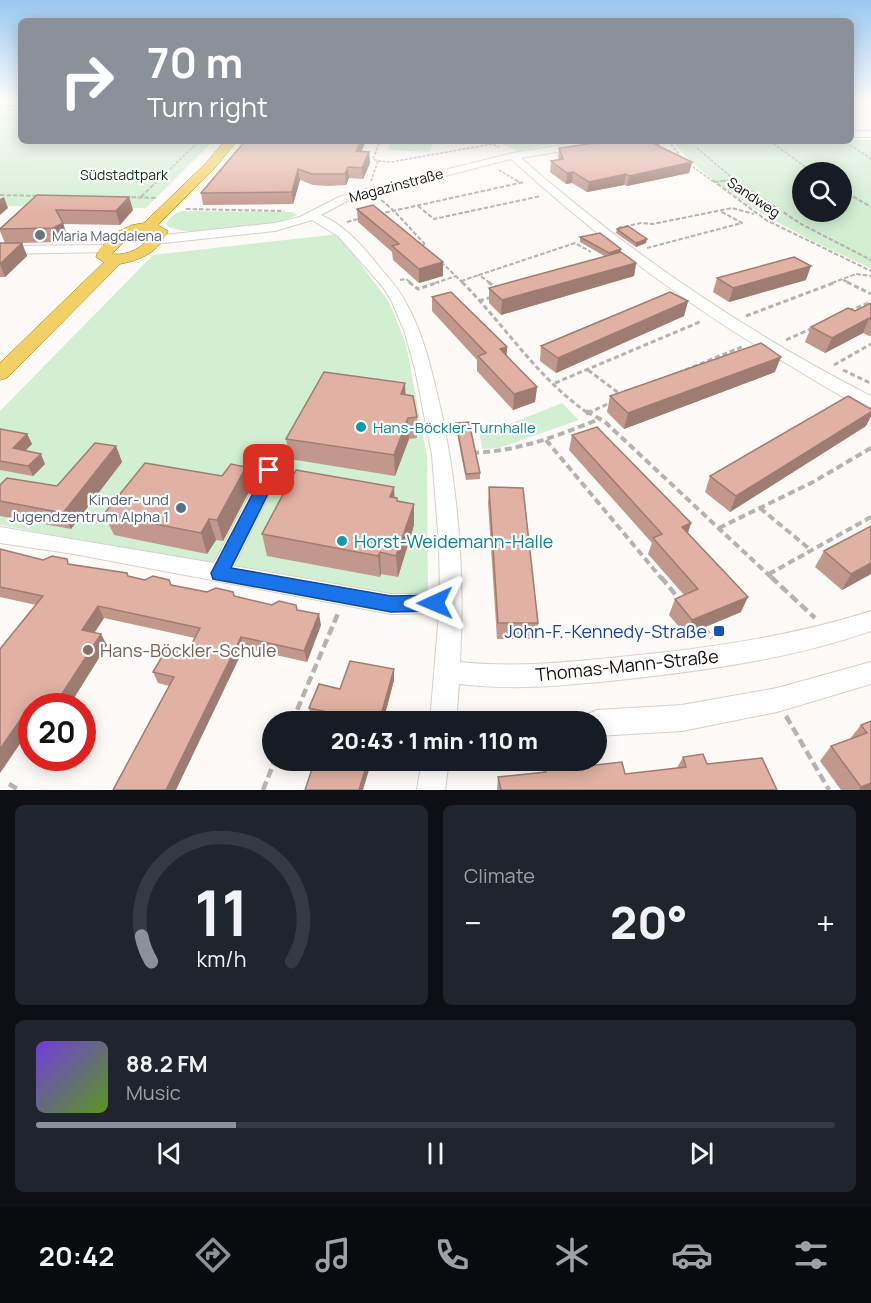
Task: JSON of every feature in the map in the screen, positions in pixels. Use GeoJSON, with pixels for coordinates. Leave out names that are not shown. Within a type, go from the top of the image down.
{"type":"FeatureCollection","features":[{"type":"Feature","properties":{"kind":"main road"},"geometry":{"type":"LineString","coordinates":[[111,254],[135,256],[228,144]]}},
{"type":"Feature","properties":{"kind":"main road"},"geometry":{"type":"LineString","coordinates":[[0,374],[111,254],[127,232],[152,234]]}},
{"type":"Feature","properties":{"kind":"street","name":"Magazinstraße"},"geometry":{"type":"LineString","coordinates":[[152,234],[275,226],[316,215],[343,199],[367,192],[514,155],[585,144]]}},
{"type":"Feature","properties":{"kind":"street"},"geometry":{"type":"LineString","coordinates":[[514,155],[555,194],[669,284],[755,341],[871,403]]}},
{"type":"Feature","properties":{"kind":"street"},"geometry":{"type":"LineString","coordinates":[[316,215],[333,225],[393,292],[411,328],[430,396],[441,458],[450,564],[449,672],[444,711]]}},
{"type":"Feature","properties":{"kind":"street"},"geometry":{"type":"LineString","coordinates":[[0,250],[111,254]]}},
{"type":"Feature","properties":{"kind":"street"},"geometry":{"type":"LineString","coordinates":[[220,573],[270,474],[269,470],[260,469]]}},
{"type":"Feature","properties":{"kind":"street"},"geometry":{"type":"LineString","coordinates":[[0,535],[391,604],[449,603]]}},
{"type":"Feature","properties":{"kind":"street","name":"Thomas-Mann-Straße"},"geometry":{"type":"LineString","coordinates":[[449,672],[496,677],[547,676],[726,655],[728,652],[832,634],[871,621]]}},
{"type":"Feature","properties":{"kind":"street"},"geometry":{"type":"LineString","coordinates":[[607,722],[682,718],[777,700],[871,673]]}},
{"type":"Feature","properties":{"kind":"street"},"geometry":{"type":"LineString","coordinates":[[431,790],[434,771]]}},
{"type":"Feature","properties":{"kind":"path"},"geometry":{"type":"LineString","coordinates":[[141,197],[196,144]]}},
{"type":"Feature","properties":{"kind":"path"},"geometry":{"type":"LineString","coordinates":[[379,144],[373,159],[378,161],[391,162],[492,144],[514,155]]}},
{"type":"Feature","properties":{"kind":"path","name":"Sandweg"},"geometry":{"type":"LineString","coordinates":[[671,144],[685,160],[759,215],[871,271]]}},
{"type":"Feature","properties":{"kind":"path"},"geometry":{"type":"LineString","coordinates":[[774,144],[798,162]]}},
{"type":"Feature","properties":{"kind":"path"},"geometry":{"type":"LineString","coordinates":[[848,144],[871,159]]}},
{"type":"Feature","properties":{"kind":"path"},"geometry":{"type":"LineString","coordinates":[[697,148],[733,180],[823,236],[871,260]]}},
{"type":"Feature","properties":{"kind":"path"},"geometry":{"type":"LineString","coordinates":[[673,156],[685,160]]}},
{"type":"Feature","properties":{"kind":"path"},"geometry":{"type":"LineString","coordinates":[[378,161],[367,192],[396,211],[399,219],[432,254]]}},
{"type":"Feature","properties":{"kind":"path"},"geometry":{"type":"LineString","coordinates":[[379,214],[538,178]]}},
{"type":"Feature","properties":{"kind":"path"},"geometry":{"type":"LineString","coordinates":[[713,182],[733,180]]}},
{"type":"Feature","properties":{"kind":"path"},"geometry":{"type":"LineString","coordinates":[[418,206],[434,219],[555,194]]}},
{"type":"Feature","properties":{"kind":"path"},"geometry":{"type":"LineString","coordinates":[[0,195],[51,196]]}},
{"type":"Feature","properties":{"kind":"path"},"geometry":{"type":"LineString","coordinates":[[34,201],[39,196]]}},
{"type":"Feature","properties":{"kind":"path"},"geometry":{"type":"LineString","coordinates":[[852,196],[871,207]]}},
{"type":"Feature","properties":{"kind":"path"},"geometry":{"type":"LineString","coordinates":[[118,197],[162,198]]}},
{"type":"Feature","properties":{"kind":"path"},"geometry":{"type":"LineString","coordinates":[[600,231],[641,223],[653,224],[732,208],[759,215]]}},
{"type":"Feature","properties":{"kind":"path"},"geometry":{"type":"LineString","coordinates":[[178,209],[316,215]]}},
{"type":"Feature","properties":{"kind":"path"},"geometry":{"type":"LineString","coordinates":[[333,225],[368,217]]}},
{"type":"Feature","properties":{"kind":"path"},"geometry":{"type":"LineString","coordinates":[[460,281],[575,243],[591,252]]}},
{"type":"Feature","properties":{"kind":"path"},"geometry":{"type":"LineString","coordinates":[[441,262],[526,355],[586,414],[605,422],[832,634]]}},
{"type":"Feature","properties":{"kind":"path"},"geometry":{"type":"LineString","coordinates":[[727,323],[861,273],[871,276]]}},
{"type":"Feature","properties":{"kind":"path"},"geometry":{"type":"LineString","coordinates":[[479,275],[504,293]]}},
{"type":"Feature","properties":{"kind":"path"},"geometry":{"type":"LineString","coordinates":[[384,281],[406,279],[418,289],[456,276]]}},
{"type":"Feature","properties":{"kind":"path"},"geometry":{"type":"LineString","coordinates":[[843,280],[871,294]]}},
{"type":"Feature","properties":{"kind":"path"},"geometry":{"type":"LineString","coordinates":[[849,311],[871,302]]}},
{"type":"Feature","properties":{"kind":"path"},"geometry":{"type":"LineString","coordinates":[[555,383],[715,315]]}},
{"type":"Feature","properties":{"kind":"path"},"geometry":{"type":"LineString","coordinates":[[768,348],[817,326]]}},
{"type":"Feature","properties":{"kind":"path"},"geometry":{"type":"LineString","coordinates":[[668,377],[755,341]]}},
{"type":"Feature","properties":{"kind":"path"},"geometry":{"type":"LineString","coordinates":[[870,382],[834,365],[871,344]]}},
{"type":"Feature","properties":{"kind":"path"},"geometry":{"type":"LineString","coordinates":[[586,414],[624,397],[588,370]]}},
{"type":"Feature","properties":{"kind":"path"},"geometry":{"type":"LineString","coordinates":[[478,452],[503,452],[546,440],[599,419]]}},
{"type":"Feature","properties":{"kind":"path"},"geometry":{"type":"LineString","coordinates":[[546,440],[681,602]]}},
{"type":"Feature","properties":{"kind":"path"},"geometry":{"type":"LineString","coordinates":[[719,528],[813,482],[871,448]]}},
{"type":"Feature","properties":{"kind":"path"},"geometry":{"type":"LineString","coordinates":[[759,508],[812,550]]}},
{"type":"Feature","properties":{"kind":"path"},"geometry":{"type":"LineString","coordinates":[[769,574],[871,517]]}},
{"type":"Feature","properties":{"kind":"path"},"geometry":{"type":"LineString","coordinates":[[297,711],[345,596]]}},
{"type":"Feature","properties":{"kind":"path"},"geometry":{"type":"LineString","coordinates":[[696,620],[726,655]]}},
{"type":"Feature","properties":{"kind":"path"},"geometry":{"type":"LineString","coordinates":[[777,700],[829,790]]}},
{"type":"Feature","properties":{"kind":"path"},"geometry":{"type":"LineString","coordinates":[[263,790],[271,771]]}},
{"type":"Feature","properties":{"kind":"path"},"geometry":{"type":"LineString","coordinates":[[9,784],[19,790]]}},
{"type":"Feature","properties":{"kind":"green space","name":"Südstadtpark"},"geometry":{"type":"Polygon","coordinates":[[[0,139],[18,139],[18,144],[210,144],[146,208],[0,206],[0,139]]]}},
{"type":"Feature","properties":{"kind":"green space"},"geometry":{"type":"Polygon","coordinates":[[[854,140],[871,140],[871,268],[811,240],[754,208],[700,169],[676,144],[854,144],[854,140]]]}},
{"type":"Feature","properties":{"kind":"green space"},"geometry":{"type":"Polygon","coordinates":[[[390,144],[432,144],[430,152],[388,150],[390,144]]]}},
{"type":"Feature","properties":{"kind":"green space"},"geometry":{"type":"Polygon","coordinates":[[[503,144],[553,144],[517,151],[503,144]]]}},
{"type":"Feature","properties":{"kind":"green space"},"geometry":{"type":"Polygon","coordinates":[[[182,211],[293,212],[297,215],[268,224],[231,231],[194,232],[167,226],[172,216],[182,211]]]}},
{"type":"Feature","properties":{"kind":"green space"},"geometry":{"type":"Polygon","coordinates":[[[338,234],[389,302],[406,344],[427,457],[428,607],[0,525],[0,411],[153,255],[338,234]]]}},
{"type":"Feature","properties":{"kind":"green space"},"geometry":{"type":"Polygon","coordinates":[[[562,403],[579,420],[499,448],[482,449],[479,429],[512,423],[562,403]]]}},
{"type":"Feature","properties":{"kind":"building"},"geometry":{"type":"Polygon","coordinates":[[[242,144],[360,144],[356,151],[369,152],[362,168],[348,167],[345,174],[312,174],[298,169],[292,192],[201,193],[242,144]]]}},
{"type":"Feature","properties":{"kind":"building"},"geometry":{"type":"Polygon","coordinates":[[[588,144],[654,144],[692,162],[589,182],[573,172],[567,173],[551,161],[563,159],[559,148],[588,144]]]}},
{"type":"Feature","properties":{"kind":"building"},"geometry":{"type":"Polygon","coordinates":[[[37,195],[129,197],[116,211],[56,210],[63,223],[53,228],[0,229],[37,195]]]}},
{"type":"Feature","properties":{"kind":"building"},"geometry":{"type":"Polygon","coordinates":[[[373,205],[443,262],[419,269],[392,246],[399,244],[357,209],[373,205]]]}},
{"type":"Feature","properties":{"kind":"building"},"geometry":{"type":"Polygon","coordinates":[[[628,226],[647,239],[636,243],[617,229],[628,226]]]}},
{"type":"Feature","properties":{"kind":"building"},"geometry":{"type":"Polygon","coordinates":[[[600,233],[621,249],[609,253],[580,237],[600,233]]]}},
{"type":"Feature","properties":{"kind":"building"},"geometry":{"type":"Polygon","coordinates":[[[0,243],[22,243],[0,264],[0,243]]]}},
{"type":"Feature","properties":{"kind":"building"},"geometry":{"type":"Polygon","coordinates":[[[621,252],[636,263],[502,300],[489,288],[621,252]]]}},
{"type":"Feature","properties":{"kind":"building"},"geometry":{"type":"Polygon","coordinates":[[[794,257],[811,266],[733,288],[717,278],[794,257]]]}},
{"type":"Feature","properties":{"kind":"building"},"geometry":{"type":"Polygon","coordinates":[[[451,292],[507,347],[500,349],[537,387],[514,394],[478,356],[486,353],[432,297],[451,292]]]}},
{"type":"Feature","properties":{"kind":"building"},"geometry":{"type":"Polygon","coordinates":[[[670,292],[688,301],[558,358],[541,346],[670,292]]]}},
{"type":"Feature","properties":{"kind":"building"},"geometry":{"type":"Polygon","coordinates":[[[871,303],[871,319],[832,338],[811,327],[848,308],[855,311],[871,303]]]}},
{"type":"Feature","properties":{"kind":"building"},"geometry":{"type":"Polygon","coordinates":[[[761,343],[781,357],[628,413],[610,396],[761,343]]]}},
{"type":"Feature","properties":{"kind":"building","name":"Hans-Böckler-Turnhalle"},"geometry":{"type":"Polygon","coordinates":[[[324,372],[405,383],[401,394],[413,396],[417,417],[408,418],[394,455],[286,439],[324,372]]]}},
{"type":"Feature","properties":{"kind":"building"},"geometry":{"type":"Polygon","coordinates":[[[848,396],[871,409],[871,412],[736,496],[710,476],[848,396]]]}},
{"type":"Feature","properties":{"kind":"building"},"geometry":{"type":"Polygon","coordinates":[[[469,422],[480,473],[466,474],[456,423],[469,422]]]}},
{"type":"Feature","properties":{"kind":"building"},"geometry":{"type":"Polygon","coordinates":[[[597,427],[691,523],[682,527],[748,597],[692,620],[675,599],[698,589],[653,538],[662,534],[572,435],[597,427]]]}},
{"type":"Feature","properties":{"kind":"building"},"geometry":{"type":"Polygon","coordinates":[[[0,429],[27,434],[13,448],[41,454],[28,466],[0,461],[0,429]]]}},
{"type":"Feature","properties":{"kind":"building"},"geometry":{"type":"Polygon","coordinates":[[[95,443],[116,446],[63,513],[0,501],[0,485],[7,478],[57,486],[95,443]]]}},
{"type":"Feature","properties":{"kind":"building"},"geometry":{"type":"Polygon","coordinates":[[[145,463],[222,476],[231,464],[246,467],[217,520],[209,519],[201,533],[104,514],[145,463]]]}},
{"type":"Feature","properties":{"kind":"building","name":"Horst-Weidemann-Halle"},"geometry":{"type":"Polygon","coordinates":[[[296,470],[394,487],[390,497],[397,498],[397,501],[414,504],[396,556],[380,552],[378,556],[262,534],[296,470]]]}},
{"type":"Feature","properties":{"kind":"building"},"geometry":{"type":"Polygon","coordinates":[[[489,487],[523,488],[538,623],[498,623],[489,487]]]}},
{"type":"Feature","properties":{"kind":"building"},"geometry":{"type":"Polygon","coordinates":[[[871,526],[871,563],[851,574],[824,551],[871,526]]]}},
{"type":"Feature","properties":{"kind":"building"},"geometry":{"type":"Polygon","coordinates":[[[0,549],[43,560],[52,556],[67,559],[68,564],[127,573],[128,576],[145,580],[153,576],[169,580],[171,585],[207,592],[216,588],[233,592],[234,596],[272,605],[279,601],[296,605],[297,610],[319,614],[304,651],[241,637],[166,790],[113,790],[174,677],[153,672],[167,648],[187,653],[200,628],[98,606],[82,630],[101,634],[62,693],[18,693],[18,723],[0,749],[0,649],[43,596],[0,587],[0,549]]]}},
{"type":"Feature","properties":{"kind":"building"},"geometry":{"type":"Polygon","coordinates":[[[350,661],[394,669],[382,711],[323,711],[309,708],[319,684],[340,689],[350,661]]]}},
{"type":"Feature","properties":{"kind":"building"},"geometry":{"type":"Polygon","coordinates":[[[871,721],[871,783],[861,787],[831,746],[867,733],[861,725],[871,721]]]}},
{"type":"Feature","properties":{"kind":"building"},"geometry":{"type":"Polygon","coordinates":[[[703,754],[707,764],[762,758],[777,790],[501,790],[498,777],[546,771],[607,771],[607,764],[622,762],[625,774],[686,767],[683,757],[703,754]]]}},
{"type":"Feature","properties":{"kind":"building"},"geometry":{"type":"Polygon","coordinates":[[[311,771],[365,771],[359,790],[305,790],[311,771]]]}},
{"type":"Feature","properties":{"kind":"place","name":"Maria Magdalena"},"geometry":{"type":"Point","coordinates":[40,235]}},
{"type":"Feature","properties":{"kind":"place","name":"Hans-Böckler-Turnhalle"},"geometry":{"type":"Point","coordinates":[361,427]}},
{"type":"Feature","properties":{"kind":"place","name":"Kinder- und Jugendzentrum Alpha 1"},"geometry":{"type":"Point","coordinates":[181,508]}},
{"type":"Feature","properties":{"kind":"place","name":"Horst-Weidemann-Halle"},"geometry":{"type":"Point","coordinates":[342,541]}},
{"type":"Feature","properties":{"kind":"place","name":"John-F.-Kennedy-Straße"},"geometry":{"type":"Point","coordinates":[719,631]}},
{"type":"Feature","properties":{"kind":"place","name":"Hans-Böckler-Schule"},"geometry":{"type":"Point","coordinates":[88,650]}},
{"type":"Feature","properties":{"kind":"route"},"geometry":{"type":"LineString","coordinates":[[269,470],[270,474],[220,573],[391,604],[435,603]]}}]}
